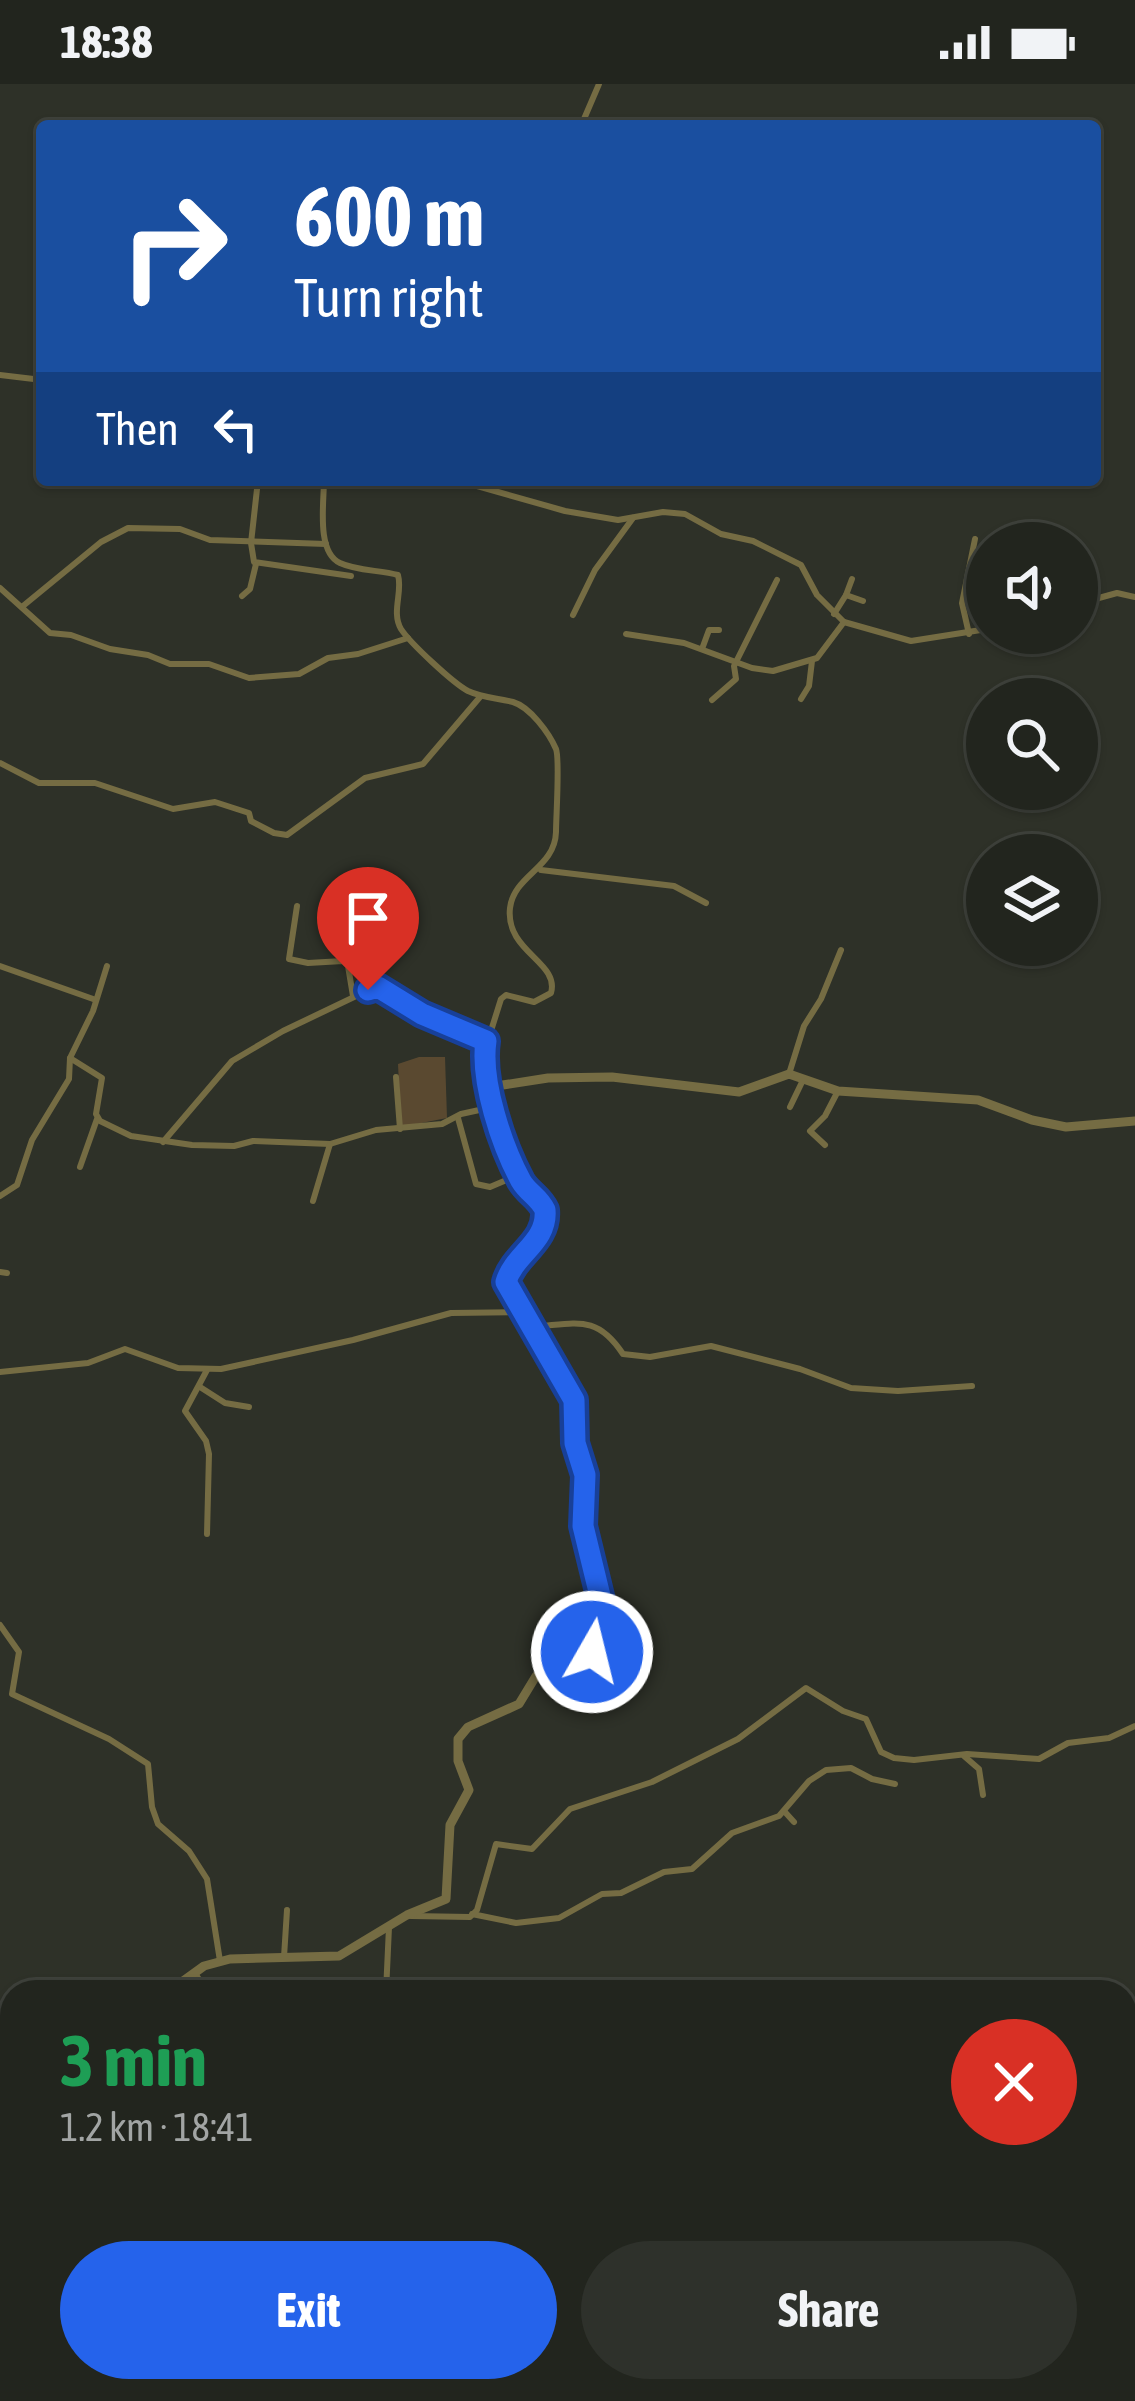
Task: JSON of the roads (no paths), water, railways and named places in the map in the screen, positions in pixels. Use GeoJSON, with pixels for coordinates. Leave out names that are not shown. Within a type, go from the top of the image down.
{"type":"FeatureCollection","features":[{"type":"Feature","properties":{"kind":"street"},"geometry":{"type":"LineString","coordinates":[[584,120],[599,84]]}},
{"type":"Feature","properties":{"kind":"street"},"geometry":{"type":"LineString","coordinates":[[0,375],[36,379]]}},
{"type":"Feature","properties":{"kind":"street"},"geometry":{"type":"LineString","coordinates":[[242,596],[250,588],[256,564],[251,543],[258,486]]}},
{"type":"Feature","properties":{"kind":"street"},"geometry":{"type":"LineString","coordinates":[[184,1980],[220,1961],[339,1956],[447,1897],[450,1825],[469,1790],[458,1761],[458,1739],[468,1727],[517,1706],[536,1676],[585,1661],[602,1604],[583,1526],[585,1475],[575,1443],[574,1400],[506,1279],[541,1234],[546,1218],[542,1202],[518,1174],[485,1073],[486,1041],[503,996],[535,1002],[551,993],[550,974],[511,932],[513,896],[553,851],[555,746],[523,706],[481,696],[454,682],[408,638],[397,620],[398,575],[340,563],[326,544],[324,486]]}},
{"type":"Feature","properties":{"kind":"street"},"geometry":{"type":"LineString","coordinates":[[492,486],[565,511],[618,520],[663,512],[685,514],[721,534],[753,541],[801,565],[817,595],[844,622],[910,641],[966,634]]}},
{"type":"Feature","properties":{"kind":"street"},"geometry":{"type":"LineString","coordinates":[[572,615],[597,567],[633,518]]}},
{"type":"Feature","properties":{"kind":"street"},"geometry":{"type":"LineString","coordinates":[[22,607],[101,542],[128,528],[180,529],[207,540],[326,544]]}},
{"type":"Feature","properties":{"kind":"street"},"geometry":{"type":"LineString","coordinates":[[256,564],[351,576]]}},
{"type":"Feature","properties":{"kind":"street"},"geometry":{"type":"LineString","coordinates":[[834,614],[852,579]]}},
{"type":"Feature","properties":{"kind":"street"},"geometry":{"type":"LineString","coordinates":[[712,700],[736,679],[733,668],[777,580]]}},
{"type":"Feature","properties":{"kind":"street"},"geometry":{"type":"LineString","coordinates":[[966,588],[962,604],[966,621]]}},
{"type":"Feature","properties":{"kind":"street"},"geometry":{"type":"LineString","coordinates":[[0,589],[50,633],[170,664],[209,664],[249,678],[299,674],[328,658],[408,638]]}},
{"type":"Feature","properties":{"kind":"street"},"geometry":{"type":"LineString","coordinates":[[1098,598],[1117,593],[1135,597]]}},
{"type":"Feature","properties":{"kind":"street"},"geometry":{"type":"LineString","coordinates":[[846,595],[863,601]]}},
{"type":"Feature","properties":{"kind":"street"},"geometry":{"type":"LineString","coordinates":[[626,634],[702,649],[773,671],[820,656],[844,622]]}},
{"type":"Feature","properties":{"kind":"street"},"geometry":{"type":"LineString","coordinates":[[702,649],[709,630],[719,630]]}},
{"type":"Feature","properties":{"kind":"street"},"geometry":{"type":"LineString","coordinates":[[801,698],[812,661]]}},
{"type":"Feature","properties":{"kind":"street"},"geometry":{"type":"LineString","coordinates":[[0,763],[34,782],[100,784],[177,810],[217,802],[250,814],[250,821],[274,833],[287,835],[368,776],[423,764],[481,696]]}},
{"type":"Feature","properties":{"kind":"street"},"geometry":{"type":"LineString","coordinates":[[539,870],[674,886],[706,903]]}},
{"type":"Feature","properties":{"kind":"street"},"geometry":{"type":"LineString","coordinates":[[297,906],[289,958],[308,963],[343,961],[353,997]]}},
{"type":"Feature","properties":{"kind":"street"},"geometry":{"type":"LineString","coordinates":[[788,1074],[804,1026],[823,996],[841,950]]}},
{"type":"Feature","properties":{"kind":"street"},"geometry":{"type":"LineString","coordinates":[[0,966],[96,1000]]}},
{"type":"Feature","properties":{"kind":"street"},"geometry":{"type":"LineString","coordinates":[[0,1196],[17,1185],[32,1138],[69,1078],[70,1058],[107,966]]}},
{"type":"Feature","properties":{"kind":"street"},"geometry":{"type":"LineString","coordinates":[[163,1142],[232,1060],[378,987],[422,1014],[486,1041]]}},
{"type":"Feature","properties":{"kind":"street"},"geometry":{"type":"LineString","coordinates":[[70,1058],[102,1078],[98,1119],[80,1167]]}},
{"type":"Feature","properties":{"kind":"street"},"geometry":{"type":"LineString","coordinates":[[490,1087],[548,1078],[612,1078],[739,1092],[788,1074],[838,1091],[978,1100],[1066,1127],[1135,1121]]}},
{"type":"Feature","properties":{"kind":"street"},"geometry":{"type":"LineString","coordinates":[[396,1077],[400,1129]]}},
{"type":"Feature","properties":{"kind":"street"},"geometry":{"type":"LineString","coordinates":[[790,1107],[805,1077]]}},
{"type":"Feature","properties":{"kind":"street"},"geometry":{"type":"LineString","coordinates":[[825,1145],[810,1130],[838,1091]]}},
{"type":"Feature","properties":{"kind":"street"},"geometry":{"type":"LineString","coordinates":[[98,1119],[131,1136],[163,1142],[330,1144],[373,1131],[442,1124],[494,1107]]}},
{"type":"Feature","properties":{"kind":"street"},"geometry":{"type":"LineString","coordinates":[[458,1118],[476,1184],[490,1187],[518,1174]]}},
{"type":"Feature","properties":{"kind":"street"},"geometry":{"type":"LineString","coordinates":[[313,1201],[330,1144]]}},
{"type":"Feature","properties":{"kind":"street"},"geometry":{"type":"LineString","coordinates":[[0,1372],[88,1364],[125,1349],[178,1367],[207,1370],[310,1350],[452,1313],[523,1312]]}},
{"type":"Feature","properties":{"kind":"street"},"geometry":{"type":"LineString","coordinates":[[531,1327],[599,1327],[611,1334],[622,1353],[632,1357],[696,1346],[720,1347],[851,1388],[898,1391],[972,1386]]}},
{"type":"Feature","properties":{"kind":"street"},"geometry":{"type":"LineString","coordinates":[[207,1370],[184,1411],[203,1436],[209,1454],[207,1534]]}},
{"type":"Feature","properties":{"kind":"street"},"geometry":{"type":"LineString","coordinates":[[200,1387],[225,1402],[249,1407]]}},
{"type":"Feature","properties":{"kind":"street"},"geometry":{"type":"LineString","coordinates":[[0,1624],[20,1652],[11,1690],[15,1696],[109,1739],[148,1764],[158,1824],[189,1852],[206,1879],[220,1961]]}},
{"type":"Feature","properties":{"kind":"street"},"geometry":{"type":"LineString","coordinates":[[402,1918],[458,1919],[471,1914],[478,1910],[496,1844],[532,1849],[571,1809],[652,1782],[738,1739],[806,1688],[866,1719],[874,1742],[887,1755],[914,1760],[961,1754],[1039,1759],[1068,1743],[1109,1738],[1135,1726]]}},
{"type":"Feature","properties":{"kind":"street"},"geometry":{"type":"LineString","coordinates":[[0,1690],[11,1690]]}},
{"type":"Feature","properties":{"kind":"street"},"geometry":{"type":"LineString","coordinates":[[961,1754],[979,1769],[983,1796]]}},
{"type":"Feature","properties":{"kind":"street"},"geometry":{"type":"LineString","coordinates":[[471,1914],[516,1923],[566,1916],[604,1893],[621,1893],[664,1872],[690,1870],[732,1833],[777,1818],[809,1781],[826,1770],[847,1767],[895,1784]]}},
{"type":"Feature","properties":{"kind":"street"},"geometry":{"type":"LineString","coordinates":[[784,1811],[794,1822]]}},
{"type":"Feature","properties":{"kind":"street"},"geometry":{"type":"LineString","coordinates":[[284,1957],[287,1910]]}},
{"type":"Feature","properties":{"kind":"street"},"geometry":{"type":"LineString","coordinates":[[387,1980],[389,1927]]}},
{"type":"Feature","properties":{"kind":"street"},"geometry":{"type":"LineString","coordinates":[[195,1972],[200,1980]]}}]}
